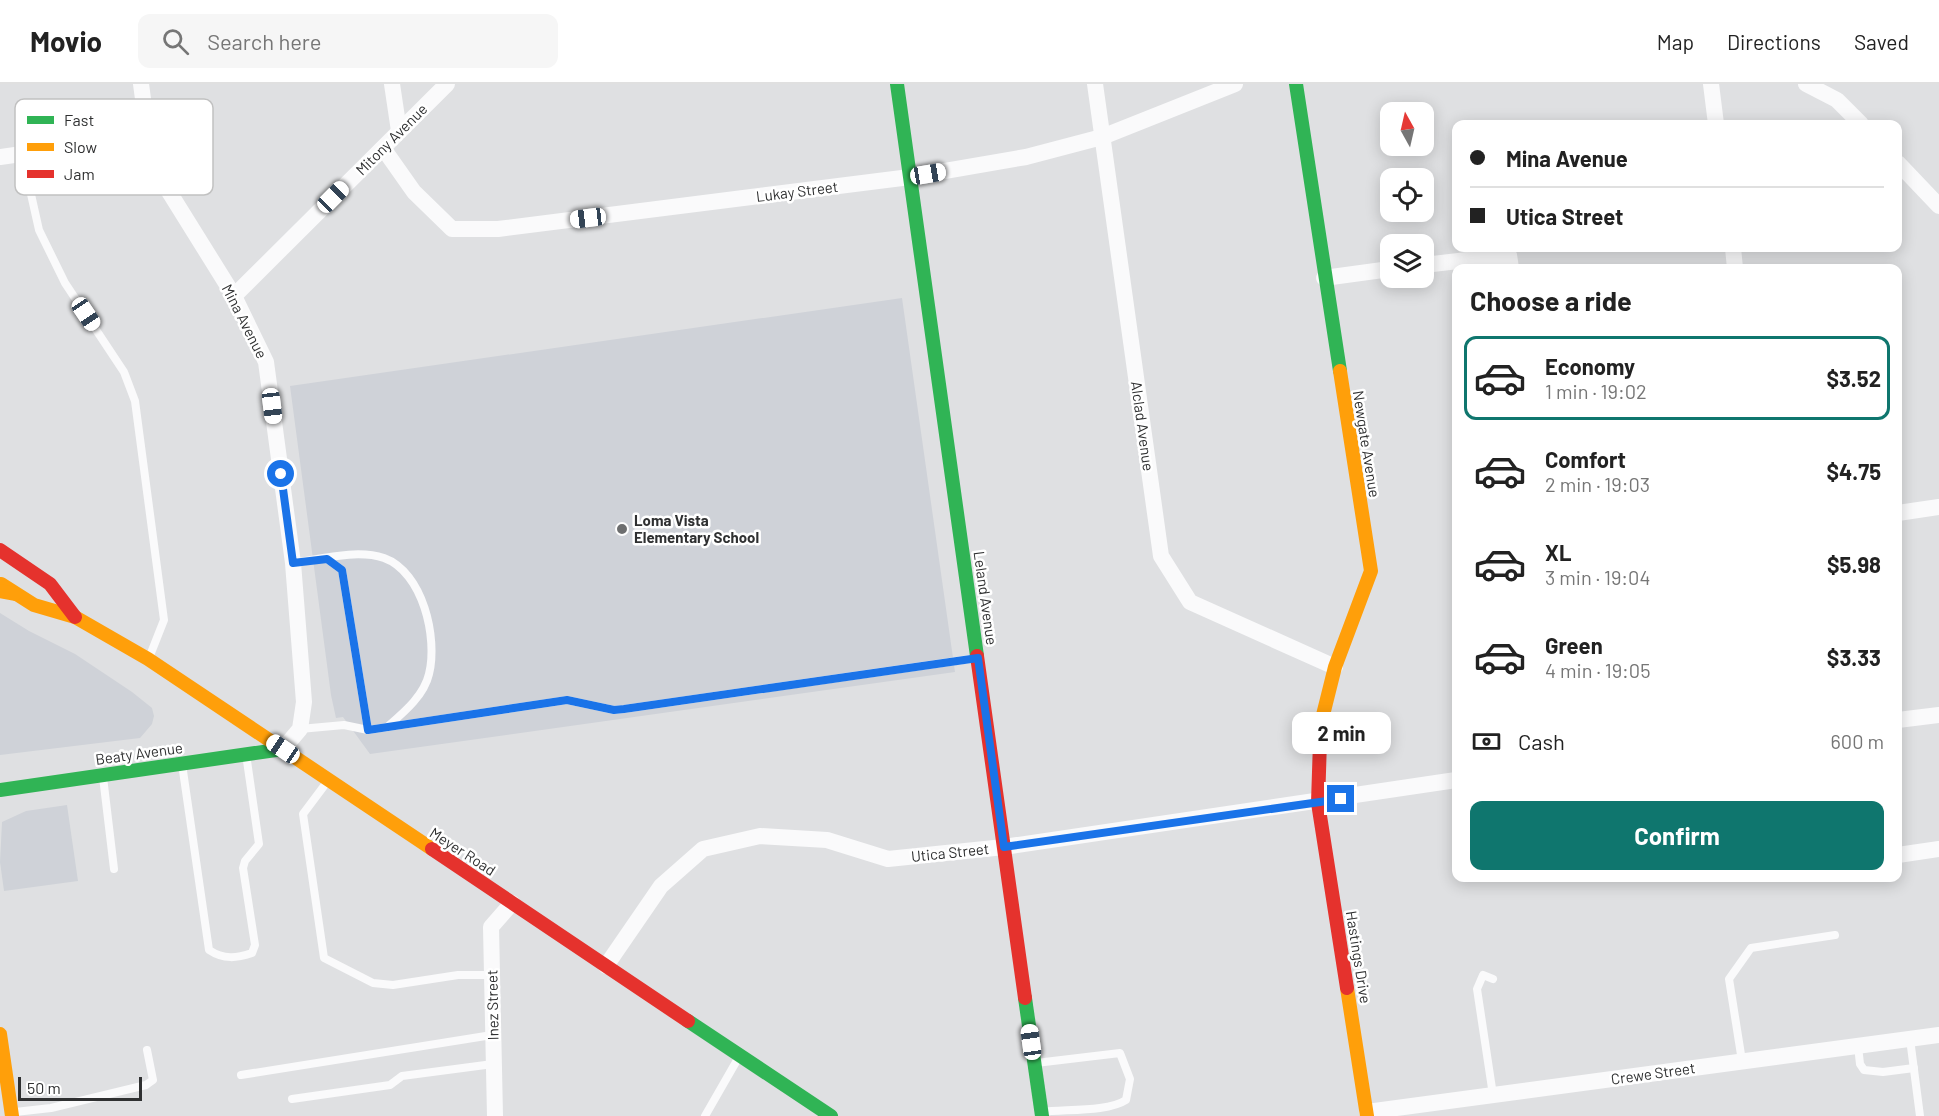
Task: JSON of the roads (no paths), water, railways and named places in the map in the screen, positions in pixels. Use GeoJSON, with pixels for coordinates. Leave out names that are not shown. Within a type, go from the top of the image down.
{"type":"FeatureCollection","features":[{"type":"Feature","properties":{"kind":"street","name":"Mina Avenue"},"geometry":{"type":"LineString","coordinates":[[141,84],[143,99]]}},
{"type":"Feature","properties":{"kind":"street"},"geometry":{"type":"LineString","coordinates":[[392,84],[399,131]]}},
{"type":"Feature","properties":{"kind":"street","name":"Mitony Avenue"},"geometry":{"type":"LineString","coordinates":[[234,296],[447,84]]}},
{"type":"Feature","properties":{"kind":"street","name":"Leland Avenue"},"geometry":{"type":"LineString","coordinates":[[897,84],[1041,1114]]}},
{"type":"Feature","properties":{"kind":"street","name":"Alclad Avenue"},"geometry":{"type":"LineString","coordinates":[[1095,84],[1161,556],[1191,602],[1335,667]]}},
{"type":"Feature","properties":{"kind":"street","name":"Lukay Street"},"geometry":{"type":"LineString","coordinates":[[383,148],[414,192],[452,229],[498,229],[910,177],[1026,157],[1102,137],[1235,84]]}},
{"type":"Feature","properties":{"kind":"street","name":"Newgate Avenue"},"geometry":{"type":"LineString","coordinates":[[1296,84],[1324,278],[1371,571],[1335,667],[1321,723],[1318,802]]}},
{"type":"Feature","properties":{"kind":"street"},"geometry":{"type":"LineString","coordinates":[[1711,84],[1716,120]]}},
{"type":"Feature","properties":{"kind":"street"},"geometry":{"type":"LineString","coordinates":[[1806,84],[1837,100],[1857,120]]}},
{"type":"Feature","properties":{"kind":"street"},"geometry":{"type":"LineString","coordinates":[[0,157],[15,155]]}},
{"type":"Feature","properties":{"kind":"street"},"geometry":{"type":"LineString","coordinates":[[1902,167],[1939,206]]}},
{"type":"Feature","properties":{"kind":"street","name":"Mina Avenue"},"geometry":{"type":"LineString","coordinates":[[171,195],[234,296],[266,362],[293,563],[304,702],[300,729]]}},
{"type":"Feature","properties":{"kind":"street"},"geometry":{"type":"LineString","coordinates":[[1434,264],[1509,255],[1510,264]]}},
{"type":"Feature","properties":{"kind":"street"},"geometry":{"type":"LineString","coordinates":[[1324,278],[1380,270]]}},
{"type":"Feature","properties":{"kind":"street"},"geometry":{"type":"LineString","coordinates":[[1902,512],[1939,507]]}},
{"type":"Feature","properties":{"kind":"street","name":"Meyer Road"},"geometry":{"type":"LineString","coordinates":[[0,550],[50,584],[75,617]]}},
{"type":"Feature","properties":{"kind":"street","name":"Meyer Road"},"geometry":{"type":"LineString","coordinates":[[0,584],[34,605],[75,617],[148,658],[831,1116]]}},
{"type":"Feature","properties":{"kind":"street"},"geometry":{"type":"LineString","coordinates":[[0,591],[15,594]]}},
{"type":"Feature","properties":{"kind":"street"},"geometry":{"type":"LineString","coordinates":[[1902,720],[1939,715]]}},
{"type":"Feature","properties":{"kind":"street"},"geometry":{"type":"LineString","coordinates":[[283,749],[300,729]]}},
{"type":"Feature","properties":{"kind":"street","name":"Beaty Avenue"},"geometry":{"type":"LineString","coordinates":[[0,790],[283,749]]}},
{"type":"Feature","properties":{"kind":"street","name":"Utica Street"},"geometry":{"type":"LineString","coordinates":[[606,966],[661,886],[703,849],[760,836],[826,840],[888,859],[1004,847],[1452,781]]}},
{"type":"Feature","properties":{"kind":"street","name":"Hastings Drive"},"geometry":{"type":"LineString","coordinates":[[1318,802],[1367,1114]]}},
{"type":"Feature","properties":{"kind":"street"},"geometry":{"type":"LineString","coordinates":[[1902,854],[1939,849]]}},
{"type":"Feature","properties":{"kind":"street","name":"Inez Street"},"geometry":{"type":"LineString","coordinates":[[495,1116],[491,927],[512,903]]}},
{"type":"Feature","properties":{"kind":"street"},"geometry":{"type":"LineString","coordinates":[[0,1034],[12,1114]]}},
{"type":"Feature","properties":{"kind":"street","name":"Crewe Street"},"geometry":{"type":"LineString","coordinates":[[1367,1114],[1939,1035]]}},
{"type":"Feature","properties":{"kind":"lane"},"geometry":{"type":"LineString","coordinates":[[31,195],[39,230],[65,283],[124,372],[135,401],[164,620],[148,658]]}},
{"type":"Feature","properties":{"kind":"lane"},"geometry":{"type":"LineString","coordinates":[[293,563],[355,555],[385,558],[408,574],[421,592],[431,653],[429,675],[411,704],[386,728]]}},
{"type":"Feature","properties":{"kind":"lane"},"geometry":{"type":"LineString","coordinates":[[327,559],[342,570],[368,730]]}},
{"type":"Feature","properties":{"kind":"lane"},"geometry":{"type":"LineString","coordinates":[[300,729],[344,725],[368,730],[567,700],[614,710],[624,709],[978,658]]}},
{"type":"Feature","properties":{"kind":"lane"},"geometry":{"type":"LineString","coordinates":[[182,763],[209,950],[227,958],[239,957],[252,953],[255,945],[243,868],[245,861],[259,844],[246,754]]}},
{"type":"Feature","properties":{"kind":"lane"},"geometry":{"type":"LineString","coordinates":[[103,775],[114,869]]}},
{"type":"Feature","properties":{"kind":"lane"},"geometry":{"type":"LineString","coordinates":[[328,780],[303,814],[324,958],[373,982],[393,985],[458,975],[491,975]]}},
{"type":"Feature","properties":{"kind":"lane"},"geometry":{"type":"LineString","coordinates":[[1742,1061],[1729,979],[1751,948],[1835,935]]}},
{"type":"Feature","properties":{"kind":"lane"},"geometry":{"type":"LineString","coordinates":[[1493,979],[1483,975],[1479,979],[1477,989],[1493,1095]]}},
{"type":"Feature","properties":{"kind":"lane"},"geometry":{"type":"LineString","coordinates":[[241,1075],[492,1035]]}},
{"type":"Feature","properties":{"kind":"lane"},"geometry":{"type":"LineString","coordinates":[[1910,1039],[1920,1116]]}},
{"type":"Feature","properties":{"kind":"lane"},"geometry":{"type":"LineString","coordinates":[[1858,1046],[1860,1064],[1864,1070],[1883,1072],[1914,1068]]}},
{"type":"Feature","properties":{"kind":"lane"},"geometry":{"type":"LineString","coordinates":[[12,1114],[51,1108],[146,1085],[153,1080],[147,1050]]}},
{"type":"Feature","properties":{"kind":"lane"},"geometry":{"type":"LineString","coordinates":[[1034,1063],[1120,1053],[1130,1079],[1126,1100],[1116,1107],[1069,1108],[1041,1114]]}},
{"type":"Feature","properties":{"kind":"lane"},"geometry":{"type":"LineString","coordinates":[[705,1116],[740,1055]]}},
{"type":"Feature","properties":{"kind":"lane"},"geometry":{"type":"LineString","coordinates":[[292,1099],[390,1085],[402,1076],[493,1064]]}},
{"type":"Feature","properties":{"kind":"place","name":"Loma Vista Elementary School"},"geometry":{"type":"Point","coordinates":[622,529]}}]}
